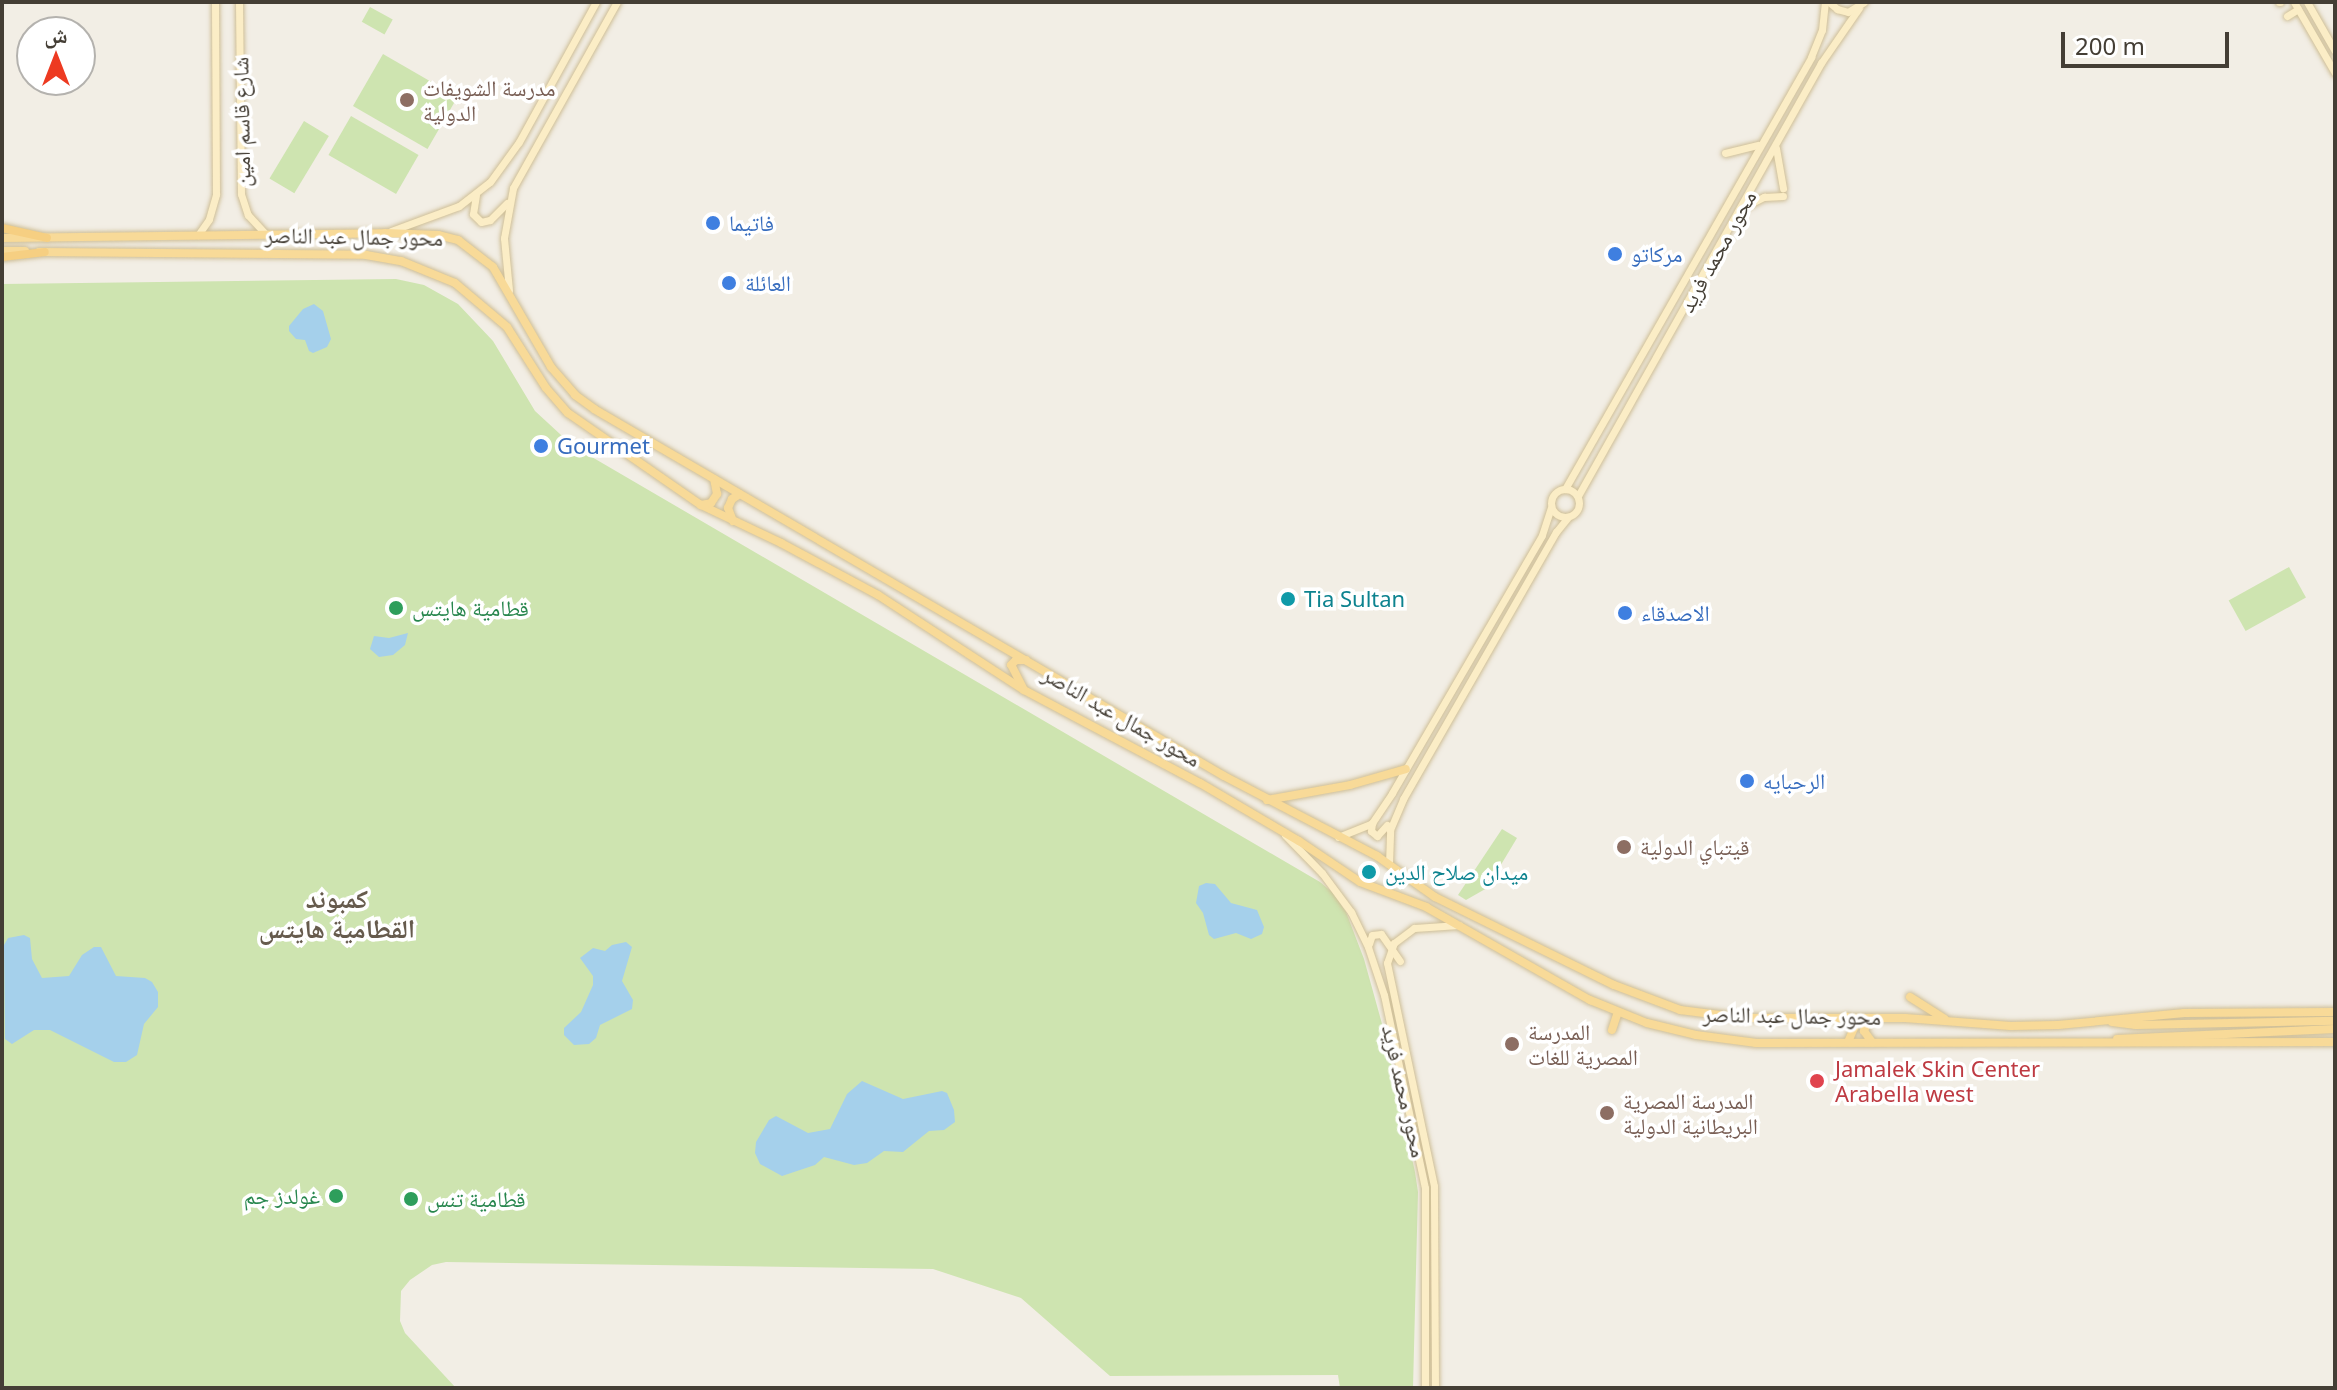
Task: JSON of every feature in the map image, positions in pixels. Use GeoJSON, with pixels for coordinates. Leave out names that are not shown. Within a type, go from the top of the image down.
{"type":"FeatureCollection","features":[{"type":"Feature","properties":{"kind":"highway"},"geometry":{"type":"LineString","coordinates":[[2,228],[47,238]]}},
{"type":"Feature","properties":{"kind":"highway"},"geometry":{"type":"LineString","coordinates":[[2,257],[45,252]]}},
{"type":"Feature","properties":{"kind":"main road","name":"شارع قاسم امين"},"geometry":{"type":"LineString","coordinates":[[198,235],[209,219],[216,194],[215,2]]}},
{"type":"Feature","properties":{"kind":"main road","name":"شارع قاسم امين"},"geometry":{"type":"LineString","coordinates":[[239,2],[241,194],[248,215],[266,234]]}},
{"type":"Feature","properties":{"kind":"main road"},"geometry":{"type":"LineString","coordinates":[[385,233],[438,216],[476,195],[510,158],[596,2]]}},
{"type":"Feature","properties":{"kind":"main road"},"geometry":{"type":"LineString","coordinates":[[509,290],[504,238],[509,201],[518,176],[617,2]]}},
{"type":"Feature","properties":{"kind":"main road"},"geometry":{"type":"LineString","coordinates":[[1827,2],[1842,11],[1862,5]]}},
{"type":"Feature","properties":{"kind":"main road","name":"محور محمد فريد"},"geometry":{"type":"LineString","coordinates":[[1565,489],[1658,331],[1811,57],[1822,30],[1827,2]]}},
{"type":"Feature","properties":{"kind":"main road"},"geometry":{"type":"LineString","coordinates":[[2307,2],[2335,51]]}},
{"type":"Feature","properties":{"kind":"main road","name":"محور محمد فريد"},"geometry":{"type":"LineString","coordinates":[[1578,496],[1821,63],[1862,5]]}},
{"type":"Feature","properties":{"kind":"main road"},"geometry":{"type":"LineString","coordinates":[[2287,16],[2296,6],[2335,73]]}},
{"type":"Feature","properties":{"kind":"main road"},"geometry":{"type":"LineString","coordinates":[[1811,57],[1821,63]]}},
{"type":"Feature","properties":{"kind":"main road"},"geometry":{"type":"LineString","coordinates":[[1725,153],[1760,144]]}},
{"type":"Feature","properties":{"kind":"main road"},"geometry":{"type":"LineString","coordinates":[[1741,209],[1764,197],[1783,192],[1776,148]]}},
{"type":"Feature","properties":{"kind":"main road"},"geometry":{"type":"LineString","coordinates":[[476,195],[473,214],[481,222],[490,220],[509,201]]}},
{"type":"Feature","properties":{"kind":"main road","name":"محور جمال عبد الناصر"},"geometry":{"type":"LineString","coordinates":[[2,238],[385,233],[438,235],[458,240],[485,259],[509,290],[543,355],[575,395],[1267,800],[1389,864],[1428,892],[1614,985],[1680,1010],[1743,1018],[1847,1017],[2011,1026],[2184,1013],[2335,1012]]}},
{"type":"Feature","properties":{"kind":"main road","name":"محور جمال عبد الناصر"},"geometry":{"type":"LineString","coordinates":[[2,251],[366,255],[418,267],[455,283],[495,314],[546,388],[568,413],[701,505],[878,595],[1024,690],[1108,731],[1277,828],[1360,882],[1426,907],[1618,1012],[1675,1031],[1726,1040],[2100,1043],[2160,1047],[2335,1042]]}},
{"type":"Feature","properties":{"kind":"main road"},"geometry":{"type":"LineString","coordinates":[[701,505],[715,499],[718,489],[714,479]]}},
{"type":"Feature","properties":{"kind":"main road"},"geometry":{"type":"LineString","coordinates":[[1565,489],[1578,496],[1579,507],[1552,538],[1394,818],[1380,836],[1372,833],[1372,823],[1542,535],[1555,493],[1565,489]]}},
{"type":"Feature","properties":{"kind":"main road"},"geometry":{"type":"LineString","coordinates":[[733,521],[728,513],[729,503],[740,494]]}},
{"type":"Feature","properties":{"kind":"main road"},"geometry":{"type":"LineString","coordinates":[[1551,508],[1556,514],[1568,517]]}},
{"type":"Feature","properties":{"kind":"main road"},"geometry":{"type":"LineString","coordinates":[[1024,690],[1011,665],[1016,660],[1027,660]]}},
{"type":"Feature","properties":{"kind":"main road"},"geometry":{"type":"LineString","coordinates":[[1267,800],[1350,785],[1406,769]]}},
{"type":"Feature","properties":{"kind":"main road"},"geometry":{"type":"LineString","coordinates":[[1389,864],[1388,840],[1394,818]]}},
{"type":"Feature","properties":{"kind":"main road"},"geometry":{"type":"LineString","coordinates":[[1338,837],[1372,823]]}},
{"type":"Feature","properties":{"kind":"main road","name":"محور محمد فريد"},"geometry":{"type":"LineString","coordinates":[[1277,828],[1338,893],[1368,947],[1384,995],[1423,1169],[1427,1224],[1425,1388]]}},
{"type":"Feature","properties":{"kind":"main road"},"geometry":{"type":"LineString","coordinates":[[1390,951],[1399,937],[1414,928],[1459,925]]}},
{"type":"Feature","properties":{"kind":"main road"},"geometry":{"type":"LineString","coordinates":[[1368,947],[1370,936],[1379,934],[1400,961]]}},
{"type":"Feature","properties":{"kind":"main road","name":"محور محمد فريد"},"geometry":{"type":"LineString","coordinates":[[1390,951],[1388,973],[1434,1186],[1435,1388]]}},
{"type":"Feature","properties":{"kind":"main road"},"geometry":{"type":"LineString","coordinates":[[1910,997],[1949,1021]]}},
{"type":"Feature","properties":{"kind":"main road"},"geometry":{"type":"LineString","coordinates":[[1612,1030],[1618,1012]]}},
{"type":"Feature","properties":{"kind":"main road"},"geometry":{"type":"LineString","coordinates":[[1847,1017],[1854,1028],[1848,1042]]}},
{"type":"Feature","properties":{"kind":"main road"},"geometry":{"type":"LineString","coordinates":[[1869,1018],[1864,1031],[1872,1042]]}},
{"type":"Feature","properties":{"kind":"main road"},"geometry":{"type":"LineString","coordinates":[[2106,1021],[2136,1025],[2335,1021]]}},
{"type":"Feature","properties":{"kind":"main road"},"geometry":{"type":"LineString","coordinates":[[2100,1043],[2139,1036],[2335,1029]]}},
{"type":"Feature","properties":{"kind":"main road"},"geometry":{"type":"LineString","coordinates":[[1436,1278],[1448,1277]]}},
{"type":"Feature","properties":{"kind":"green space"},"geometry":{"type":"Polygon","coordinates":[[[370,7],[393,20],[384,34],[362,22],[370,7]]]}},
{"type":"Feature","properties":{"kind":"green space"},"geometry":{"type":"Polygon","coordinates":[[[383,54],[457,97],[427,149],[353,106],[383,54]]]}},
{"type":"Feature","properties":{"kind":"green space"},"geometry":{"type":"Polygon","coordinates":[[[351,116],[419,155],[396,194],[328,155],[351,116]]]}},
{"type":"Feature","properties":{"kind":"green space"},"geometry":{"type":"Polygon","coordinates":[[[304,121],[329,136],[294,193],[269,178],[304,121]]]}},
{"type":"Feature","properties":{"kind":"green space"},"geometry":{"type":"Polygon","coordinates":[[[396,279],[424,285],[458,304],[493,341],[535,411],[573,446],[1320,882],[1333,893],[1346,912],[1364,959],[1384,1031],[1415,1172],[1418,1192],[1413,1388],[1340,1388],[1338,1375],[1110,1376],[1021,1298],[933,1269],[446,1262],[432,1265],[410,1280],[401,1291],[400,1321],[405,1333],[456,1388],[2,1388],[2,284],[396,279]]]}},
{"type":"Feature","properties":{"kind":"green space"},"geometry":{"type":"Polygon","coordinates":[[[2289,567],[2306,598],[2246,631],[2229,600],[2289,567]]]}},
{"type":"Feature","properties":{"kind":"green space"},"geometry":{"type":"Polygon","coordinates":[[[1502,829],[1517,838],[1487,888],[1466,900],[1458,895],[1502,829]]]}},
{"type":"Feature","properties":{"kind":"water"},"geometry":{"type":"Polygon","coordinates":[[[314,304],[323,311],[331,339],[327,347],[313,353],[305,340],[296,339],[289,326],[303,309],[314,304]]]}},
{"type":"Feature","properties":{"kind":"water"},"geometry":{"type":"Polygon","coordinates":[[[408,633],[405,645],[393,655],[379,657],[370,649],[374,636],[389,638],[408,633]]]}},
{"type":"Feature","properties":{"kind":"water"},"geometry":{"type":"Polygon","coordinates":[[[1215,884],[1231,903],[1257,910],[1264,927],[1262,934],[1251,939],[1236,933],[1214,939],[1209,935],[1203,913],[1196,903],[1199,886],[1215,884]]]}},
{"type":"Feature","properties":{"kind":"water"},"geometry":{"type":"Polygon","coordinates":[[[24,935],[30,938],[32,959],[42,978],[69,976],[82,955],[94,947],[101,947],[116,976],[145,978],[152,982],[158,992],[158,1007],[144,1024],[137,1055],[126,1062],[114,1062],[50,1030],[34,1030],[12,1044],[5,1039],[4,945],[8,938],[24,935]]]}},
{"type":"Feature","properties":{"kind":"water"},"geometry":{"type":"Polygon","coordinates":[[[626,942],[632,947],[622,981],[633,1000],[632,1009],[600,1025],[596,1038],[589,1044],[574,1045],[564,1035],[564,1028],[581,1012],[593,985],[593,976],[580,958],[593,948],[605,951],[612,945],[626,942]]]}},
{"type":"Feature","properties":{"kind":"water"},"geometry":{"type":"Polygon","coordinates":[[[862,1081],[903,1099],[942,1091],[947,1093],[955,1122],[944,1130],[929,1131],[903,1152],[884,1151],[867,1163],[854,1165],[824,1157],[815,1165],[782,1176],[760,1164],[755,1153],[756,1142],[769,1120],[776,1116],[808,1133],[830,1129],[847,1094],[862,1081]]]}},
{"type":"Feature","properties":{"kind":"place","name":"مدرسة الشويفات الدولية"},"geometry":{"type":"Point","coordinates":[407,100]}},
{"type":"Feature","properties":{"kind":"place","name":"فاتيما"},"geometry":{"type":"Point","coordinates":[713,223]}},
{"type":"Feature","properties":{"kind":"place","name":"مركاتو"},"geometry":{"type":"Point","coordinates":[1615,254]}},
{"type":"Feature","properties":{"kind":"place","name":"العائلة"},"geometry":{"type":"Point","coordinates":[729,283]}},
{"type":"Feature","properties":{"kind":"place","name":"Gourmet"},"geometry":{"type":"Point","coordinates":[541,446]}},
{"type":"Feature","properties":{"kind":"place","name":"Tia Sultan"},"geometry":{"type":"Point","coordinates":[1288,599]}},
{"type":"Feature","properties":{"kind":"place","name":"قطامية هايتس"},"geometry":{"type":"Point","coordinates":[396,608]}},
{"type":"Feature","properties":{"kind":"place","name":"الاصدقاء"},"geometry":{"type":"Point","coordinates":[1625,613]}},
{"type":"Feature","properties":{"kind":"place","name":"الرحبايه"},"geometry":{"type":"Point","coordinates":[1747,781]}},
{"type":"Feature","properties":{"kind":"place","name":"قيتباي الدولية"},"geometry":{"type":"Point","coordinates":[1624,847]}},
{"type":"Feature","properties":{"kind":"place","name":"ميدان صلاح الدين"},"geometry":{"type":"Point","coordinates":[1369,872]}},
{"type":"Feature","properties":{"kind":"place","name":"المدرسة المصرية للغات"},"geometry":{"type":"Point","coordinates":[1512,1044]}},
{"type":"Feature","properties":{"kind":"place","name":"Jamalek Skin Center Arabella west"},"geometry":{"type":"Point","coordinates":[1817,1081]}},
{"type":"Feature","properties":{"kind":"place","name":"المدرسة المصرية البريطانية الدولية"},"geometry":{"type":"Point","coordinates":[1607,1113]}},
{"type":"Feature","properties":{"kind":"place","name":"غولدز جم"},"geometry":{"type":"Point","coordinates":[336,1196]}},
{"type":"Feature","properties":{"kind":"place","name":"قطامية تنس"},"geometry":{"type":"Point","coordinates":[411,1199]}},
{"type":"Feature","properties":{"kind":"district","name":"كمبوند القطامية هايتس"},"geometry":{"type":"Point","coordinates":[337,914]}}]}
